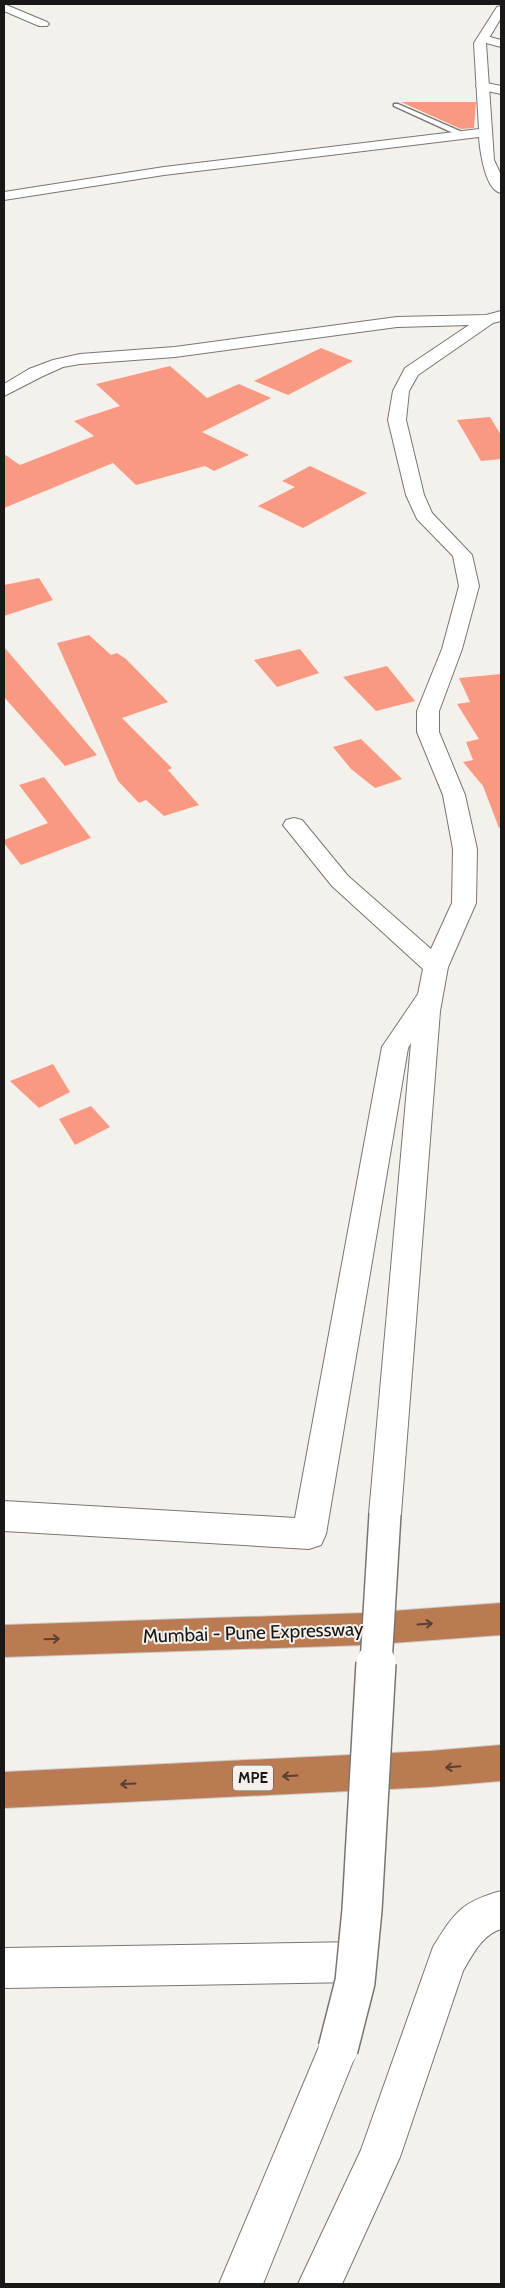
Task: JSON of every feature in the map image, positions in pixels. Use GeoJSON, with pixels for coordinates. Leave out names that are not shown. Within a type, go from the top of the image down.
{"type":"FeatureCollection","features":[{"type":"Feature","properties":{"kind":"highway","name":"Mumbai - Pune Expressway"},"geometry":{"type":"LineString","coordinates":[[4,1641],[365,1629],[501,1619]]}},
{"type":"Feature","properties":{"kind":"highway","name":"MPE"},"geometry":{"type":"LineString","coordinates":[[4,1790],[430,1769],[501,1763]]}},
{"type":"Feature","properties":{"kind":"street"},"geometry":{"type":"LineString","coordinates":[[4,7],[42,24]]}},
{"type":"Feature","properties":{"kind":"street"},"geometry":{"type":"LineString","coordinates":[[501,9],[480,43],[486,160],[501,189]]}},
{"type":"Feature","properties":{"kind":"street"},"geometry":{"type":"LineString","coordinates":[[483,39],[501,44]]}},
{"type":"Feature","properties":{"kind":"street"},"geometry":{"type":"LineString","coordinates":[[482,86],[501,90]]}},
{"type":"Feature","properties":{"kind":"street"},"geometry":{"type":"LineString","coordinates":[[4,196],[164,171],[485,132]]}},
{"type":"Feature","properties":{"kind":"street"},"geometry":{"type":"LineString","coordinates":[[4,391],[35,373],[59,363],[80,359],[175,352],[398,322],[494,318]]}},
{"type":"Feature","properties":{"kind":"street"},"geometry":{"type":"LineString","coordinates":[[242,2284],[338,2049],[355,1982],[363,1900],[385,1514],[429,997],[436,967],[464,903],[465,849],[454,794],[428,732],[428,711],[452,649],[469,586],[462,555],[424,515],[415,495],[397,420],[401,391],[412,372],[494,318]]}},
{"type":"Feature","properties":{"kind":"street"},"geometry":{"type":"LineString","coordinates":[[294,825],[340,882],[436,967]]}},
{"type":"Feature","properties":{"kind":"street"},"geometry":{"type":"LineString","coordinates":[[4,1516],[309,1534],[395,1047],[429,997]]}},
{"type":"Feature","properties":{"kind":"street"},"geometry":{"type":"LineString","coordinates":[[320,2284],[379,2157],[447,1961],[464,1931],[483,1915],[501,1910]]}},
{"type":"Feature","properties":{"kind":"street"},"geometry":{"type":"LineString","coordinates":[[4,1968],[357,1962]]}},
{"type":"Feature","properties":{"kind":"lane"},"geometry":{"type":"LineString","coordinates":[[396,105],[465,135]]}},
{"type":"Feature","properties":{"kind":"building"},"geometry":{"type":"Polygon","coordinates":[[[401,102],[476,102],[474,128],[461,129],[401,102]]]}},
{"type":"Feature","properties":{"kind":"building"},"geometry":{"type":"Polygon","coordinates":[[[321,348],[353,361],[288,395],[254,381],[321,348]]]}},
{"type":"Feature","properties":{"kind":"building"},"geometry":{"type":"Polygon","coordinates":[[[170,366],[207,398],[239,384],[271,398],[202,432],[249,455],[214,471],[205,466],[136,485],[113,463],[4,508],[4,454],[20,465],[94,436],[74,421],[120,406],[96,384],[170,366]]]}},
{"type":"Feature","properties":{"kind":"building"},"geometry":{"type":"Polygon","coordinates":[[[490,417],[501,435],[501,459],[481,461],[457,420],[490,417]]]}},
{"type":"Feature","properties":{"kind":"building"},"geometry":{"type":"Polygon","coordinates":[[[310,466],[367,493],[303,528],[258,506],[295,487],[282,481],[310,466]]]}},
{"type":"Feature","properties":{"kind":"building"},"geometry":{"type":"Polygon","coordinates":[[[39,578],[53,600],[4,616],[4,585],[39,578]]]}},
{"type":"Feature","properties":{"kind":"building"},"geometry":{"type":"Polygon","coordinates":[[[89,635],[111,655],[117,653],[126,659],[168,702],[122,718],[172,768],[168,770],[199,805],[164,816],[146,800],[139,803],[118,781],[57,643],[89,635]]]}},
{"type":"Feature","properties":{"kind":"building"},"geometry":{"type":"Polygon","coordinates":[[[4,647],[97,755],[65,766],[4,697],[4,647]]]}},
{"type":"Feature","properties":{"kind":"building"},"geometry":{"type":"Polygon","coordinates":[[[300,649],[319,673],[277,687],[254,660],[300,649]]]}},
{"type":"Feature","properties":{"kind":"building"},"geometry":{"type":"Polygon","coordinates":[[[387,666],[415,701],[376,711],[343,677],[387,666]]]}},
{"type":"Feature","properties":{"kind":"building"},"geometry":{"type":"Polygon","coordinates":[[[501,674],[501,827],[499,828],[483,786],[463,762],[473,760],[466,742],[479,739],[457,704],[470,702],[459,678],[501,674]]]}},
{"type":"Feature","properties":{"kind":"building"},"geometry":{"type":"Polygon","coordinates":[[[361,739],[402,779],[375,788],[351,769],[333,747],[361,739]]]}},
{"type":"Feature","properties":{"kind":"building"},"geometry":{"type":"Polygon","coordinates":[[[44,777],[91,838],[21,865],[4,843],[4,840],[48,823],[19,785],[44,777]]]}},
{"type":"Feature","properties":{"kind":"building"},"geometry":{"type":"Polygon","coordinates":[[[53,1064],[70,1092],[39,1108],[10,1081],[53,1064]]]}},
{"type":"Feature","properties":{"kind":"building"},"geometry":{"type":"Polygon","coordinates":[[[91,1106],[110,1127],[75,1145],[59,1119],[91,1106]]]}}]}
